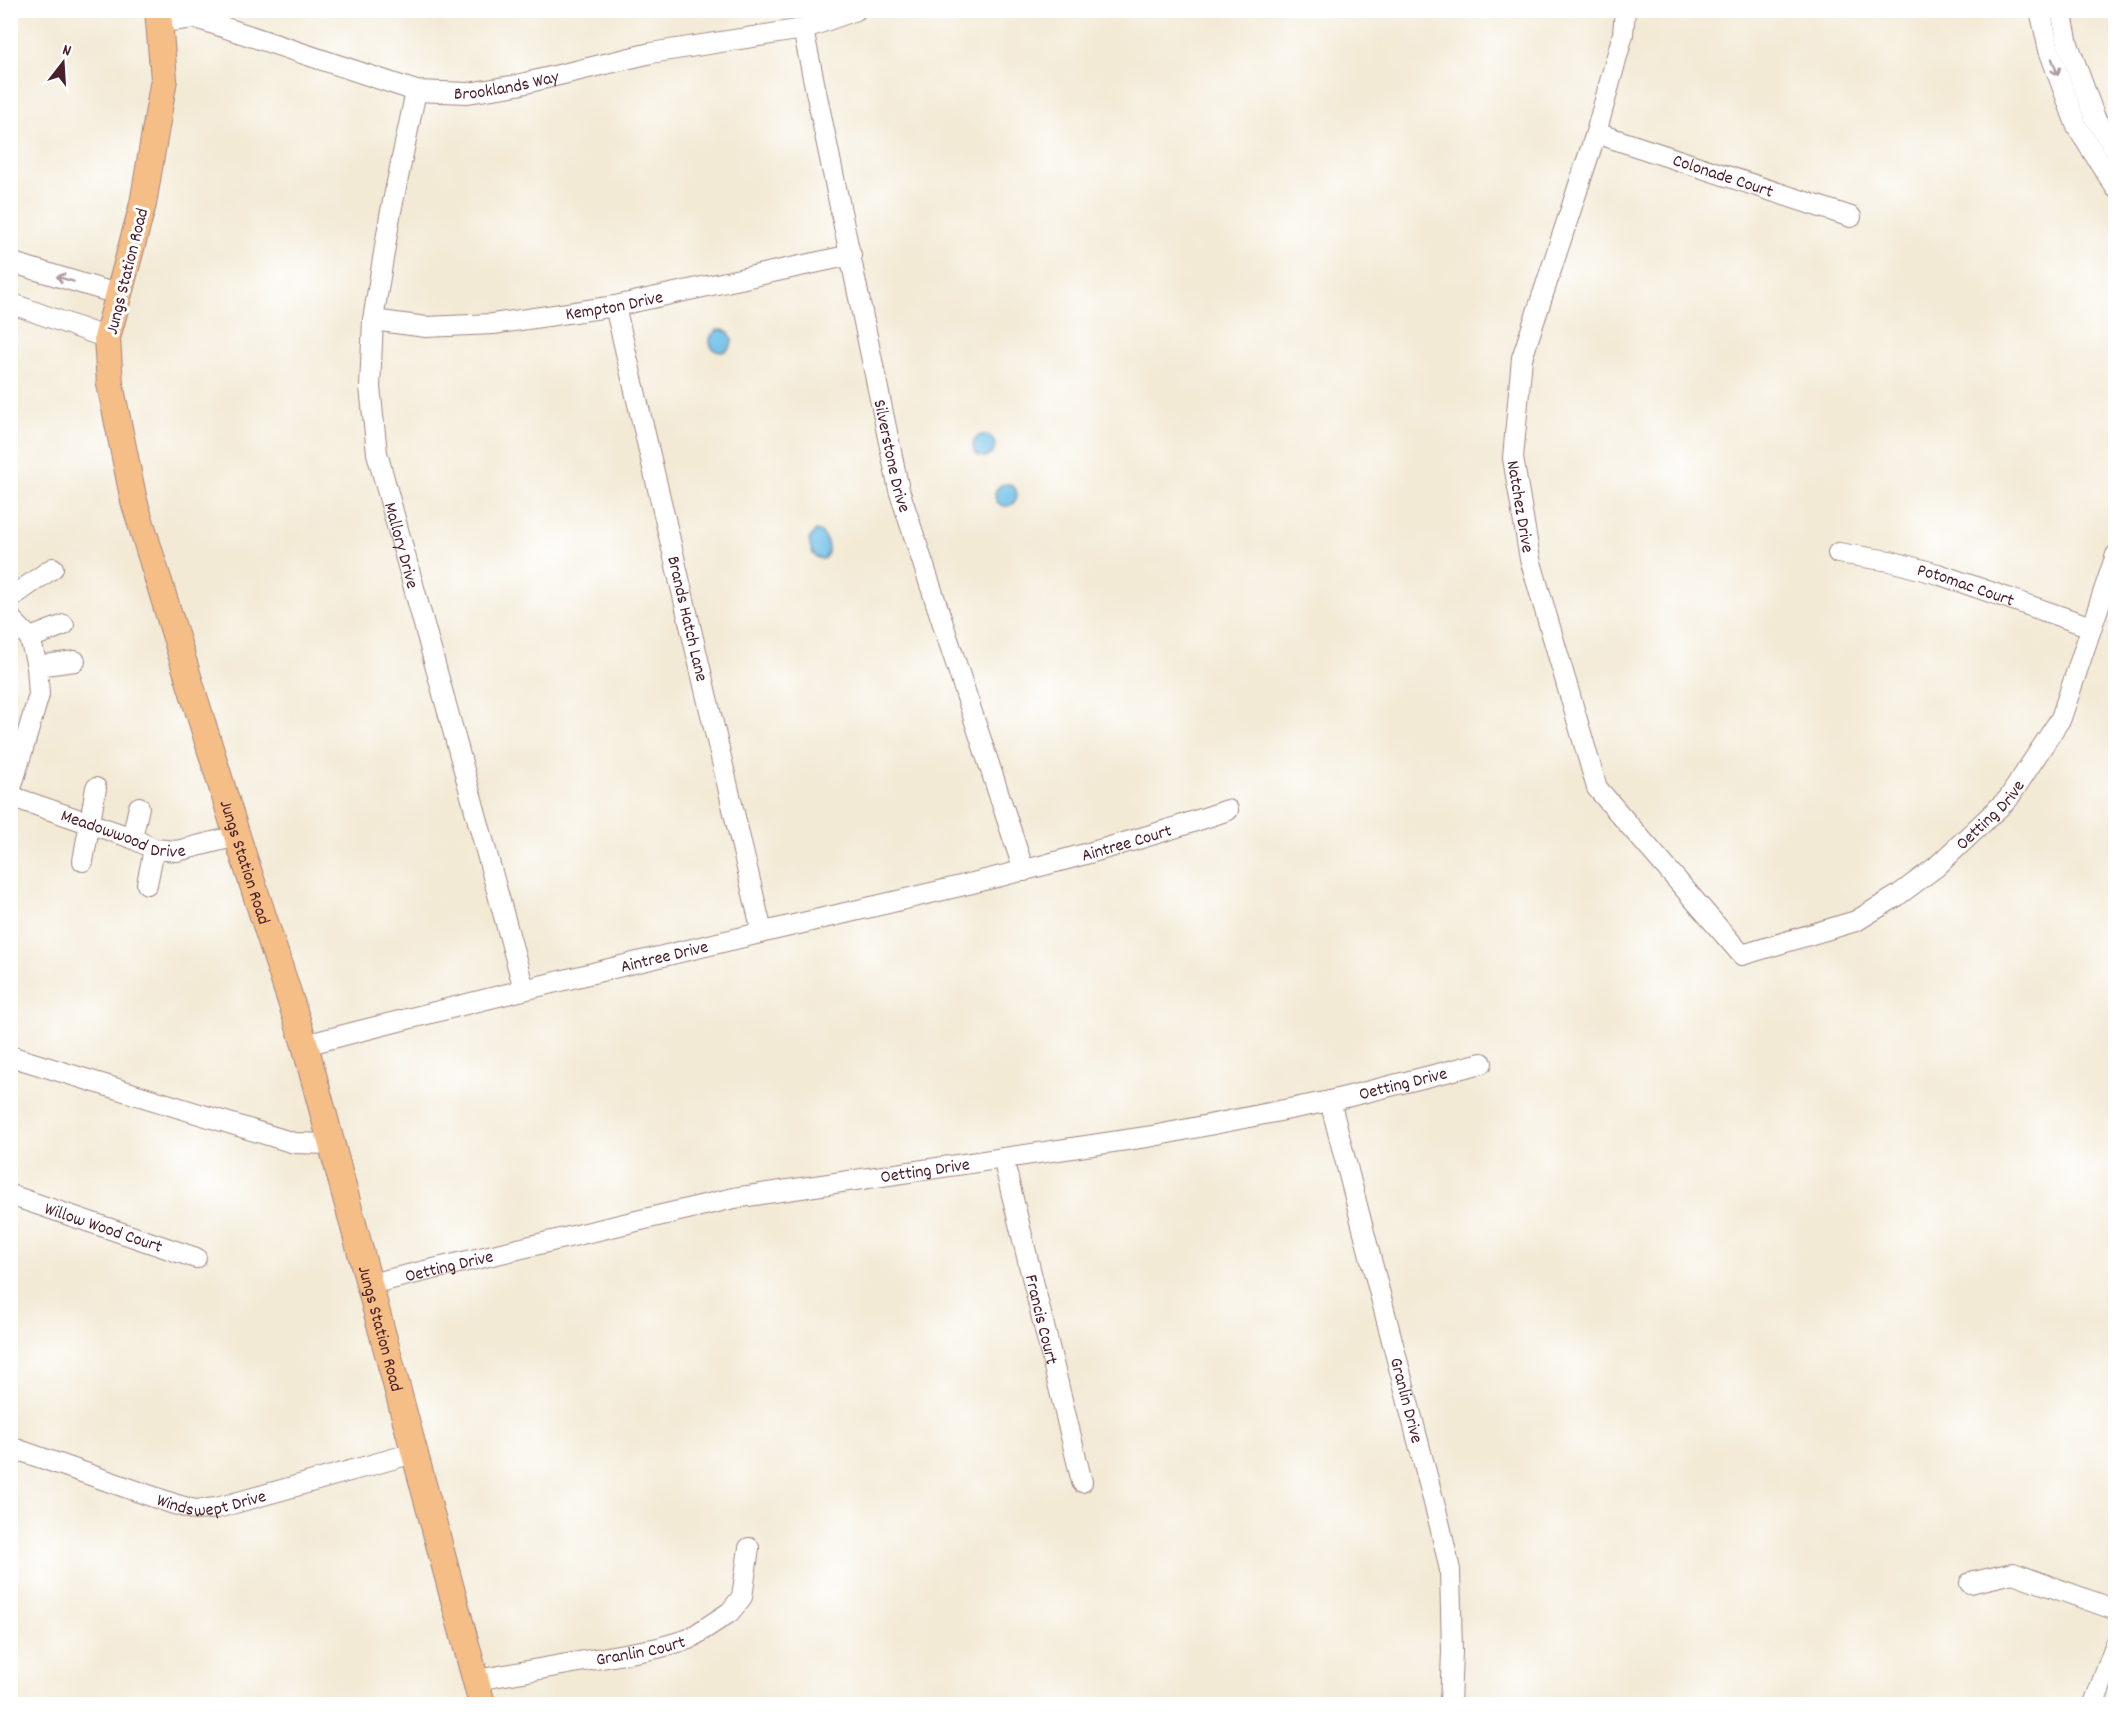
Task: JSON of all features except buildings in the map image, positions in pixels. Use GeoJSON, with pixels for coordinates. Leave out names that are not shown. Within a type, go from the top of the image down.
{"type":"FeatureCollection","features":[{"type":"Feature","properties":{"kind":"main road","name":"Jungs Station Road"},"geometry":{"type":"LineString","coordinates":[[160,16],[164,79],[143,204],[107,338],[110,384],[134,501],[237,836],[305,1045],[480,1692]]}},
{"type":"Feature","properties":{"kind":"street","name":"Brooklands Way"},"geometry":{"type":"LineString","coordinates":[[160,16],[196,18],[416,91],[468,93],[517,85],[651,53],[803,29],[856,10]]}},
{"type":"Feature","properties":{"kind":"street","name":"Natchez Drive"},"geometry":{"type":"LineString","coordinates":[[1625,10],[1623,34],[1596,133],[1522,358],[1513,458],[1530,559],[1597,788],[1742,955]]}},
{"type":"Feature","properties":{"kind":"street"},"geometry":{"type":"LineString","coordinates":[[2040,10],[2049,50],[2077,127],[2115,188]]}},
{"type":"Feature","properties":{"kind":"street"},"geometry":{"type":"LineString","coordinates":[[2061,10],[2068,44],[2095,118],[2115,151]]}},
{"type":"Feature","properties":{"kind":"street","name":"Silverstone Drive"},"geometry":{"type":"LineString","coordinates":[[803,29],[899,490],[1024,871]]}},
{"type":"Feature","properties":{"kind":"street","name":"Mallory Drive"},"geometry":{"type":"LineString","coordinates":[[416,91],[390,216],[373,320],[370,387],[377,453],[524,989]]}},
{"type":"Feature","properties":{"kind":"street","name":"Colonade Court"},"geometry":{"type":"LineString","coordinates":[[1596,133],[1851,217]]}},
{"type":"Feature","properties":{"kind":"street","name":"Kempton Drive"},"geometry":{"type":"LineString","coordinates":[[373,320],[426,327],[493,324],[615,306],[851,255]]}},
{"type":"Feature","properties":{"kind":"street"},"geometry":{"type":"LineString","coordinates":[[10,262],[120,295]]}},
{"type":"Feature","properties":{"kind":"street"},"geometry":{"type":"LineString","coordinates":[[10,303],[107,338]]}},
{"type":"Feature","properties":{"kind":"street","name":"Brands Hatch Lane"},"geometry":{"type":"LineString","coordinates":[[615,306],[762,932]]}},
{"type":"Feature","properties":{"kind":"street","name":"Potomac Court"},"geometry":{"type":"LineString","coordinates":[[1838,554],[1890,561],[1938,574],[2091,627]]}},
{"type":"Feature","properties":{"kind":"street","name":"Oetting Drive"},"geometry":{"type":"LineString","coordinates":[[1742,955],[1856,921],[1897,896],[1936,867],[2008,799],[2061,718],[2115,555]]}},
{"type":"Feature","properties":{"kind":"street"},"geometry":{"type":"LineString","coordinates":[[10,598],[53,568]]}},
{"type":"Feature","properties":{"kind":"street"},"geometry":{"type":"LineString","coordinates":[[10,618],[30,638],[37,666],[39,695],[10,794]]}},
{"type":"Feature","properties":{"kind":"street"},"geometry":{"type":"LineString","coordinates":[[30,638],[64,626]]}},
{"type":"Feature","properties":{"kind":"street"},"geometry":{"type":"LineString","coordinates":[[37,666],[75,661]]}},
{"type":"Feature","properties":{"kind":"street"},"geometry":{"type":"LineString","coordinates":[[83,861],[96,788]]}},
{"type":"Feature","properties":{"kind":"street","name":"Meadowwood Drive"},"geometry":{"type":"LineString","coordinates":[[10,794],[132,838],[154,849],[177,851],[237,836]]}},
{"type":"Feature","properties":{"kind":"street"},"geometry":{"type":"LineString","coordinates":[[132,838],[139,807]]}},
{"type":"Feature","properties":{"kind":"street","name":"Aintree Court"},"geometry":{"type":"LineString","coordinates":[[1024,871],[1159,834],[1228,810]]}},
{"type":"Feature","properties":{"kind":"street"},"geometry":{"type":"LineString","coordinates":[[147,884],[154,849]]}},
{"type":"Feature","properties":{"kind":"street","name":"Aintree Drive"},"geometry":{"type":"LineString","coordinates":[[305,1045],[524,989],[1024,871]]}},
{"type":"Feature","properties":{"kind":"street"},"geometry":{"type":"LineString","coordinates":[[10,1056],[294,1143],[331,1144]]}},
{"type":"Feature","properties":{"kind":"street","name":"Oetting Drive"},"geometry":{"type":"LineString","coordinates":[[370,1284],[734,1198],[1153,1136],[1330,1101],[1482,1064]]}},
{"type":"Feature","properties":{"kind":"street","name":"Granlin Drive"},"geometry":{"type":"LineString","coordinates":[[1330,1101],[1450,1570],[1452,1652],[1450,1704]]}},
{"type":"Feature","properties":{"kind":"street","name":"Francis Court"},"geometry":{"type":"LineString","coordinates":[[1003,1158],[1082,1482]]}},
{"type":"Feature","properties":{"kind":"street","name":"Willow Wood Court"},"geometry":{"type":"LineString","coordinates":[[10,1195],[196,1258]]}},
{"type":"Feature","properties":{"kind":"street","name":"Windswept Drive"},"geometry":{"type":"LineString","coordinates":[[10,1447],[174,1504],[195,1509],[217,1508],[414,1453]]}},
{"type":"Feature","properties":{"kind":"street","name":"Granlin Court"},"geometry":{"type":"LineString","coordinates":[[480,1692],[689,1639],[730,1612],[742,1597],[749,1548]]}},
{"type":"Feature","properties":{"kind":"street"},"geometry":{"type":"LineString","coordinates":[[1970,1583],[2013,1574],[2115,1610]]}},
{"type":"Feature","properties":{"kind":"street"},"geometry":{"type":"LineString","coordinates":[[2094,1704],[2115,1644]]}},
{"type":"Feature","properties":{"kind":"water"},"geometry":{"type":"Polygon","coordinates":[[[721,330],[729,333],[732,341],[729,349],[721,352],[713,349],[710,341],[713,333],[721,330]]]}},
{"type":"Feature","properties":{"kind":"water"},"geometry":{"type":"Polygon","coordinates":[[[984,435],[992,438],[995,446],[992,454],[984,457],[976,454],[973,446],[976,438],[984,435]]]}},
{"type":"Feature","properties":{"kind":"water"},"geometry":{"type":"Polygon","coordinates":[[[1006,484],[1014,487],[1017,495],[1014,503],[1006,506],[998,503],[995,495],[998,487],[1006,484]]]}},
{"type":"Feature","properties":{"kind":"water"},"geometry":{"type":"Polygon","coordinates":[[[815,531],[822,533],[827,542],[828,553],[824,559],[817,557],[811,550],[809,540],[815,531]]]}}]}
